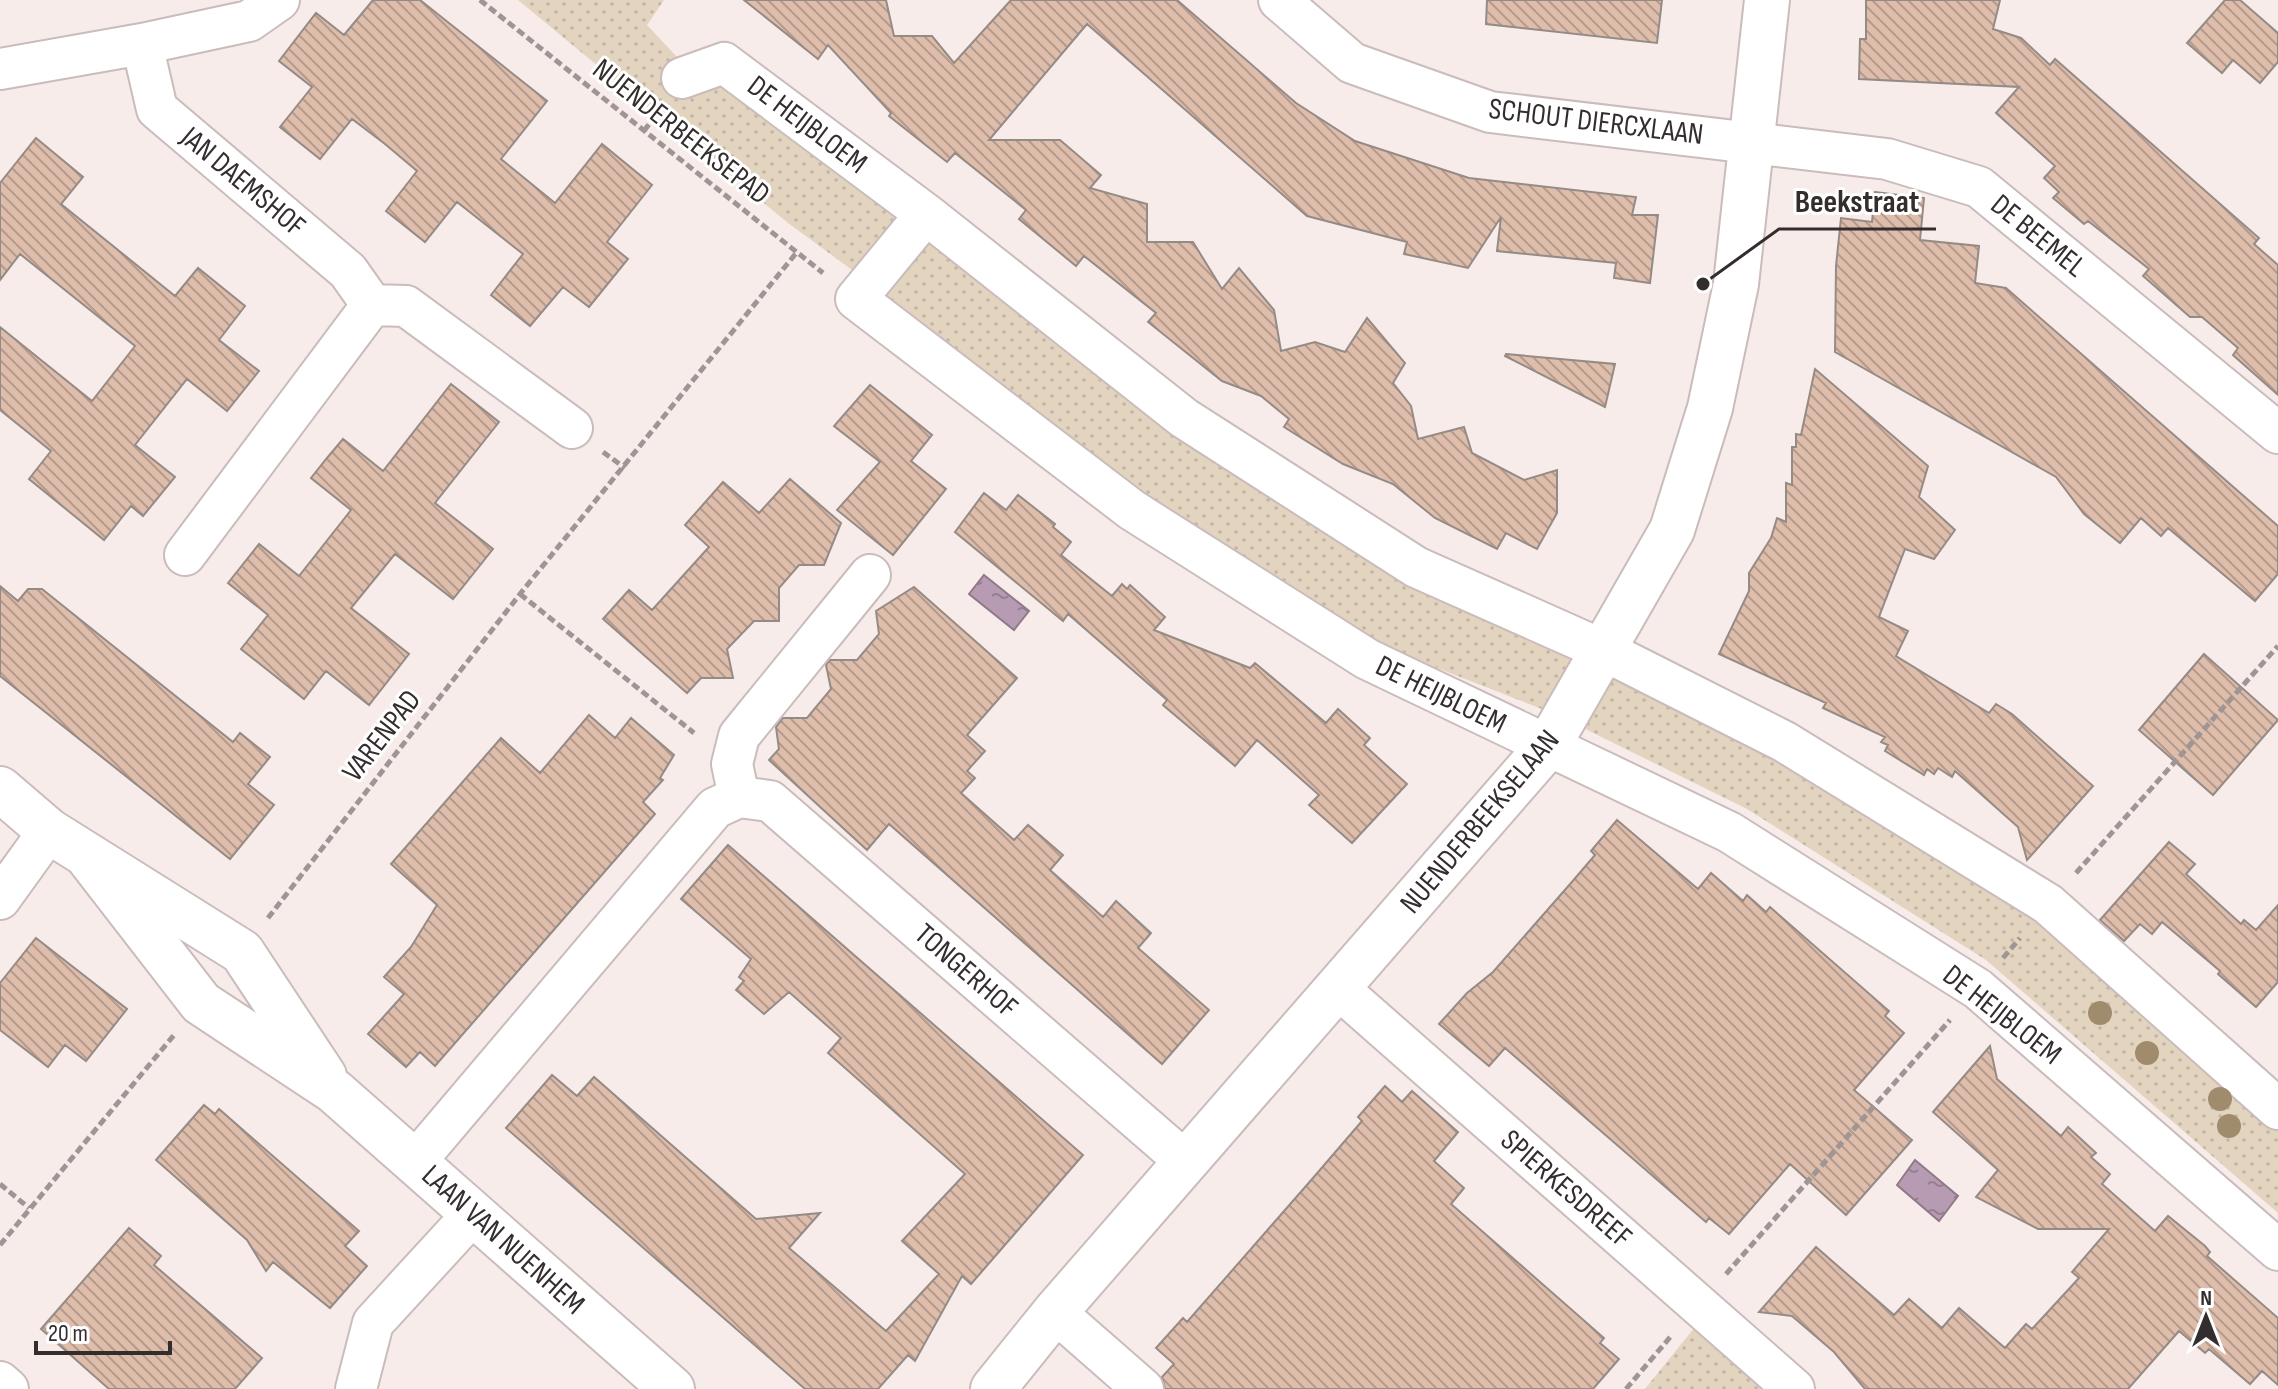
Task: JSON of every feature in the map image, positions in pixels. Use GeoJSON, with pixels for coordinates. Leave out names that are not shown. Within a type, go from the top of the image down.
{"type":"FeatureCollection","features":[{"type":"Feature","properties":{"kind":"street"},"geometry":{"type":"LineString","coordinates":[[0,69],[249,21],[279,0]]}},
{"type":"Feature","properties":{"kind":"street","name":"SCHOUT DIERCXLAAN"},"geometry":{"type":"LineString","coordinates":[[1279,0],[1352,63],[1490,112],[1751,141]]}},
{"type":"Feature","properties":{"kind":"street","name":"NUENDERBEEKSELAAN"},"geometry":{"type":"LineString","coordinates":[[993,1389],[1055,1312],[1548,746],[1605,651],[1672,530],[1710,408],[1736,284],[1767,0]]}},
{"type":"Feature","properties":{"kind":"street","name":"JAN DAEMSHOF"},"geometry":{"type":"LineString","coordinates":[[142,44],[157,109],[348,271],[372,305]]}},
{"type":"Feature","properties":{"kind":"street","name":"DE HEIJBLOEM"},"geometry":{"type":"LineString","coordinates":[[682,78],[724,63],[926,214],[1184,418],[1416,567],[1605,651],[1785,742],[2048,904],[2278,1109]]}},
{"type":"Feature","properties":{"kind":"street","name":"DE BEEMEL"},"geometry":{"type":"LineString","coordinates":[[1751,141],[1887,159],[1979,187],[2278,433]]}},
{"type":"Feature","properties":{"kind":"street"},"geometry":{"type":"LineString","coordinates":[[856,299],[926,214]]}},
{"type":"Feature","properties":{"kind":"street","name":"DE HEIJBLOEM"},"geometry":{"type":"LineString","coordinates":[[856,299],[1145,518],[1367,659],[1729,832],[1978,989],[2278,1250]]}},
{"type":"Feature","properties":{"kind":"street"},"geometry":{"type":"LineString","coordinates":[[185,555],[372,305],[406,306],[572,428]]}},
{"type":"Feature","properties":{"kind":"street"},"geometry":{"type":"LineString","coordinates":[[415,1162],[736,781],[739,736],[870,575]]}},
{"type":"Feature","properties":{"kind":"street","name":"TONGERHOF"},"geometry":{"type":"LineString","coordinates":[[736,781],[770,801],[1186,1162]]}},
{"type":"Feature","properties":{"kind":"street","name":"LAAN VAN NUENHEM"},"geometry":{"type":"LineString","coordinates":[[0,789],[49,831],[242,952],[334,1091]]}},
{"type":"Feature","properties":{"kind":"street"},"geometry":{"type":"LineString","coordinates":[[0,899],[49,831]]}},
{"type":"Feature","properties":{"kind":"street","name":"LAAN VAN NUENHEM"},"geometry":{"type":"LineString","coordinates":[[88,857],[201,1003],[334,1091],[672,1389]]}},
{"type":"Feature","properties":{"kind":"street","name":"SPIERKESDREEF"},"geometry":{"type":"LineString","coordinates":[[1339,989],[1794,1389]]}},
{"type":"Feature","properties":{"kind":"street"},"geometry":{"type":"LineString","coordinates":[[356,1389],[373,1323],[473,1214]]}},
{"type":"Feature","properties":{"kind":"street"},"geometry":{"type":"LineString","coordinates":[[1055,1312],[1143,1389]]}},
{"type":"Feature","properties":{"kind":"street"},"geometry":{"type":"LineString","coordinates":[[0,1382],[8,1389]]}},
{"type":"Feature","properties":{"kind":"path","name":"NUENDERBEEKSEPAD"},"geometry":{"type":"LineString","coordinates":[[480,0],[489,3],[856,299]]}},
{"type":"Feature","properties":{"kind":"path","name":"VARENPAD"},"geometry":{"type":"LineString","coordinates":[[242,952],[520,594],[797,252]]}},
{"type":"Feature","properties":{"kind":"path"},"geometry":{"type":"LineString","coordinates":[[520,594],[736,781]]}},
{"type":"Feature","properties":{"kind":"path"},"geometry":{"type":"LineString","coordinates":[[0,1245],[201,1003]]}},
{"type":"Feature","properties":{"kind":"path"},"geometry":{"type":"LineString","coordinates":[[0,1184],[29,1208]]}},
{"type":"Feature","properties":{"kind":"shaded area"},"geometry":{"type":"Polygon","coordinates":[[[518,0],[664,0],[647,25],[678,58],[720,43],[922,194],[1180,398],[1412,547],[2034,902],[2278,1119],[2278,1213],[1986,960],[1747,809],[1557,715],[1363,639],[1128,489],[863,278],[788,223],[518,0]]]}},
{"type":"Feature","properties":{"kind":"shaded area"},"geometry":{"type":"Polygon","coordinates":[[[1707,1312],[1789,1389],[1645,1389],[1707,1312]]]}},
{"type":"Feature","properties":{"kind":"water"},"geometry":{"type":"Polygon","coordinates":[[[984,575],[1029,611],[1014,630],[969,594],[984,575]]]}},
{"type":"Feature","properties":{"kind":"water"},"geometry":{"type":"Polygon","coordinates":[[[1915,1160],[1958,1196],[1939,1221],[1897,1185],[1915,1160]]]}},
{"type":"Feature","properties":{"kind":"building"},"geometry":{"type":"Polygon","coordinates":[[[373,0],[420,0],[547,101],[501,159],[555,203],[602,144],[652,185],[607,242],[628,259],[589,307],[563,287],[530,326],[491,295],[523,254],[457,202],[425,242],[386,211],[417,171],[385,144],[352,119],[320,159],[280,127],[312,87],[279,61],[316,13],[344,35],[373,0]]]}},
{"type":"Feature","properties":{"kind":"building"},"geometry":{"type":"Polygon","coordinates":[[[744,0],[886,0],[894,36],[932,36],[954,63],[1011,0],[1177,0],[1296,103],[1355,141],[1469,178],[1636,197],[1632,215],[1658,215],[1650,283],[1614,278],[1616,263],[1497,251],[1501,217],[1468,268],[1404,254],[1407,242],[1307,216],[1087,24],[989,140],[1060,140],[1101,175],[1090,188],[1147,204],[1147,242],[1193,242],[1222,289],[1239,268],[1274,310],[1281,351],[1315,342],[1345,352],[1367,318],[1405,363],[1393,383],[1411,406],[1418,439],[1464,427],[1472,453],[1524,480],[1557,470],[1557,513],[1537,549],[1506,533],[1497,549],[1435,518],[1393,484],[1343,464],[1284,427],[1289,419],[1261,396],[1222,381],[1148,322],[1156,313],[1084,256],[1076,266],[1019,219],[1026,210],[955,153],[947,162],[889,116],[891,113],[828,45],[818,59],[744,0]]]}},
{"type":"Feature","properties":{"kind":"building"},"geometry":{"type":"Polygon","coordinates":[[[1487,0],[1662,0],[1657,43],[1486,24],[1487,0]]]}},
{"type":"Feature","properties":{"kind":"building"},"geometry":{"type":"Polygon","coordinates":[[[1866,0],[2000,0],[1993,29],[2021,38],[2050,65],[2055,59],[2259,238],[2254,244],[2278,265],[2278,395],[2233,355],[2238,348],[2202,317],[2190,317],[2143,276],[2149,269],[2088,221],[2084,224],[2053,198],[2059,192],[2044,178],[2055,166],[1996,113],[2019,87],[1859,79],[1860,39],[1866,39],[1866,0]]]}},
{"type":"Feature","properties":{"kind":"building"},"geometry":{"type":"Polygon","coordinates":[[[2225,0],[2240,0],[2278,33],[2278,62],[2260,83],[2233,60],[2222,73],[2187,43],[2225,0]]]}},
{"type":"Feature","properties":{"kind":"building"},"geometry":{"type":"Polygon","coordinates":[[[36,138],[83,177],[61,204],[175,296],[198,268],[245,306],[219,340],[259,371],[227,411],[187,379],[135,445],[175,477],[143,516],[131,506],[104,540],[29,479],[51,451],[0,410],[0,327],[92,401],[135,346],[20,254],[0,280],[0,183],[36,138]]]}},
{"type":"Feature","properties":{"kind":"building"},"geometry":{"type":"Polygon","coordinates":[[[1875,192],[1924,198],[1920,240],[1979,246],[1975,283],[2006,288],[2278,526],[2278,574],[2255,601],[2168,528],[2161,536],[2141,518],[2120,543],[2084,514],[2056,477],[1835,352],[1836,266],[1841,218],[1872,222],[1875,192]]]}},
{"type":"Feature","properties":{"kind":"building"},"geometry":{"type":"Polygon","coordinates":[[[1505,356],[1615,364],[1605,407],[1505,356]]]}},
{"type":"Feature","properties":{"kind":"building"},"geometry":{"type":"Polygon","coordinates":[[[1815,369],[1928,466],[1919,497],[1955,530],[1934,559],[1905,549],[1879,617],[1908,631],[1896,656],[1989,713],[1996,704],[2012,714],[2093,786],[2027,860],[2018,827],[1955,771],[1952,777],[1938,768],[1934,774],[1927,769],[1924,775],[1885,751],[1888,745],[1881,742],[1885,737],[1823,708],[1826,703],[1719,654],[1749,591],[1749,573],[1771,538],[1777,518],[1786,522],[1786,483],[1792,485],[1792,447],[1796,447],[1796,434],[1801,435],[1815,369]]]}},
{"type":"Feature","properties":{"kind":"building"},"geometry":{"type":"Polygon","coordinates":[[[451,384],[499,422],[435,503],[493,549],[453,599],[395,554],[351,608],[409,654],[369,705],[326,671],[304,699],[241,649],[268,615],[228,583],[259,544],[299,576],[351,510],[311,478],[343,439],[383,471],[451,384]]]}},
{"type":"Feature","properties":{"kind":"building"},"geometry":{"type":"Polygon","coordinates":[[[870,385],[932,435],[911,461],[946,489],[893,555],[837,510],[880,462],[834,426],[870,385]]]}},
{"type":"Feature","properties":{"kind":"building"},"geometry":{"type":"Polygon","coordinates":[[[790,479],[841,523],[824,565],[799,565],[779,588],[779,621],[754,621],[727,649],[733,678],[701,678],[687,693],[603,619],[629,590],[652,610],[709,547],[685,525],[723,482],[759,513],[790,479]]]}},
{"type":"Feature","properties":{"kind":"building"},"geometry":{"type":"Polygon","coordinates":[[[984,493],[1006,510],[1018,495],[1055,524],[1053,527],[1071,542],[1061,555],[1112,596],[1122,584],[1127,589],[1130,585],[1165,617],[1154,630],[1250,668],[1255,663],[1326,723],[1338,709],[1370,738],[1364,745],[1407,784],[1352,843],[1309,805],[1319,795],[1257,740],[1235,766],[1163,705],[1167,700],[1068,614],[1063,621],[955,532],[984,493]]]}},
{"type":"Feature","properties":{"kind":"building"},"geometry":{"type":"Polygon","coordinates":[[[0,586],[18,601],[28,589],[42,589],[233,742],[240,733],[270,757],[248,784],[274,805],[230,859],[0,676],[0,586]]]}},
{"type":"Feature","properties":{"kind":"building"},"geometry":{"type":"Polygon","coordinates":[[[914,587],[1017,678],[967,735],[985,751],[967,771],[975,778],[961,793],[1014,840],[1028,825],[1063,855],[1050,870],[1103,917],[1116,901],[1151,933],[1138,948],[1209,1010],[1162,1064],[889,824],[867,850],[769,760],[779,749],[776,727],[783,718],[807,718],[831,689],[826,665],[830,660],[857,660],[879,634],[876,611],[914,587]]]}},
{"type":"Feature","properties":{"kind":"building"},"geometry":{"type":"Polygon","coordinates":[[[2204,654],[2278,720],[2213,795],[2139,730],[2204,654]]]}},
{"type":"Feature","properties":{"kind":"building"},"geometry":{"type":"Polygon","coordinates":[[[589,715],[615,738],[631,718],[674,755],[660,778],[663,780],[643,802],[655,814],[435,1066],[420,1052],[406,1067],[368,1034],[404,994],[384,977],[411,947],[437,905],[391,864],[501,738],[540,773],[589,715]]]}},
{"type":"Feature","properties":{"kind":"building"},"geometry":{"type":"Polygon","coordinates":[[[1617,820],[1698,889],[1711,873],[1743,901],[1747,895],[1766,912],[1770,907],[1889,1011],[1885,1016],[1904,1033],[1854,1090],[1912,1140],[1846,1215],[1790,1164],[1729,1234],[1709,1218],[1706,1222],[1505,1048],[1489,1066],[1439,1024],[1467,993],[1493,972],[1571,883],[1595,855],[1591,851],[1617,820]]]}},
{"type":"Feature","properties":{"kind":"building"},"geometry":{"type":"Polygon","coordinates":[[[2169,842],[2195,864],[2186,874],[2241,924],[2244,920],[2256,930],[2278,905],[2278,982],[2256,1007],[2218,974],[2220,971],[2162,922],[2152,934],[2140,924],[2124,941],[2100,920],[2169,842]]]}},
{"type":"Feature","properties":{"kind":"building"},"geometry":{"type":"Polygon","coordinates":[[[728,845],[1083,1155],[971,1284],[962,1276],[915,1361],[908,1355],[878,1389],[805,1389],[506,1128],[552,1075],[577,1096],[594,1077],[756,1219],[820,1213],[789,1248],[886,1331],[939,1274],[902,1241],[965,1174],[828,1053],[841,1038],[789,992],[764,1014],[736,990],[744,981],[739,977],[751,959],[681,899],[728,845]]]}},
{"type":"Feature","properties":{"kind":"building"},"geometry":{"type":"Polygon","coordinates":[[[36,938],[127,1009],[86,1061],[65,1045],[48,1067],[0,1030],[0,983],[36,938]]]}},
{"type":"Feature","properties":{"kind":"building"},"geometry":{"type":"Polygon","coordinates":[[[1990,1046],[1997,1079],[2061,1136],[2068,1127],[2096,1153],[2091,1157],[2110,1174],[2102,1184],[2155,1231],[2168,1216],[2205,1246],[2210,1252],[2207,1256],[2278,1318],[2278,1385],[2262,1371],[2250,1384],[2209,1349],[2205,1353],[2179,1331],[2128,1389],[1865,1389],[1834,1352],[1792,1316],[1759,1312],[1816,1247],[1894,1315],[1909,1299],[1942,1328],[1959,1308],[2005,1348],[2026,1324],[2032,1329],[2079,1278],[2072,1272],[2109,1229],[2038,1229],[1976,1197],[1998,1170],[1933,1112],[1990,1046]]]}},
{"type":"Feature","properties":{"kind":"building"},"geometry":{"type":"Polygon","coordinates":[[[1385,1086],[1402,1102],[1412,1091],[1458,1132],[1434,1161],[1464,1188],[1451,1204],[1604,1338],[1600,1343],[1619,1359],[1593,1389],[1165,1389],[1162,1377],[1174,1364],[1156,1348],[1183,1318],[1187,1322],[1313,1178],[1362,1121],[1358,1117],[1385,1086]]]}},
{"type":"Feature","properties":{"kind":"building"},"geometry":{"type":"Polygon","coordinates":[[[204,1105],[215,1114],[219,1109],[359,1231],[345,1246],[367,1266],[330,1308],[273,1262],[266,1271],[247,1240],[156,1160],[204,1105]]]}},
{"type":"Feature","properties":{"kind":"building"},"geometry":{"type":"Polygon","coordinates":[[[129,1228],[161,1256],[154,1265],[262,1358],[235,1389],[109,1389],[41,1329],[129,1228]]]}},
{"type":"Feature","properties":{"kind":"place","name":"Beekstraat"},"geometry":{"type":"Point","coordinates":[1703,284]}}]}
